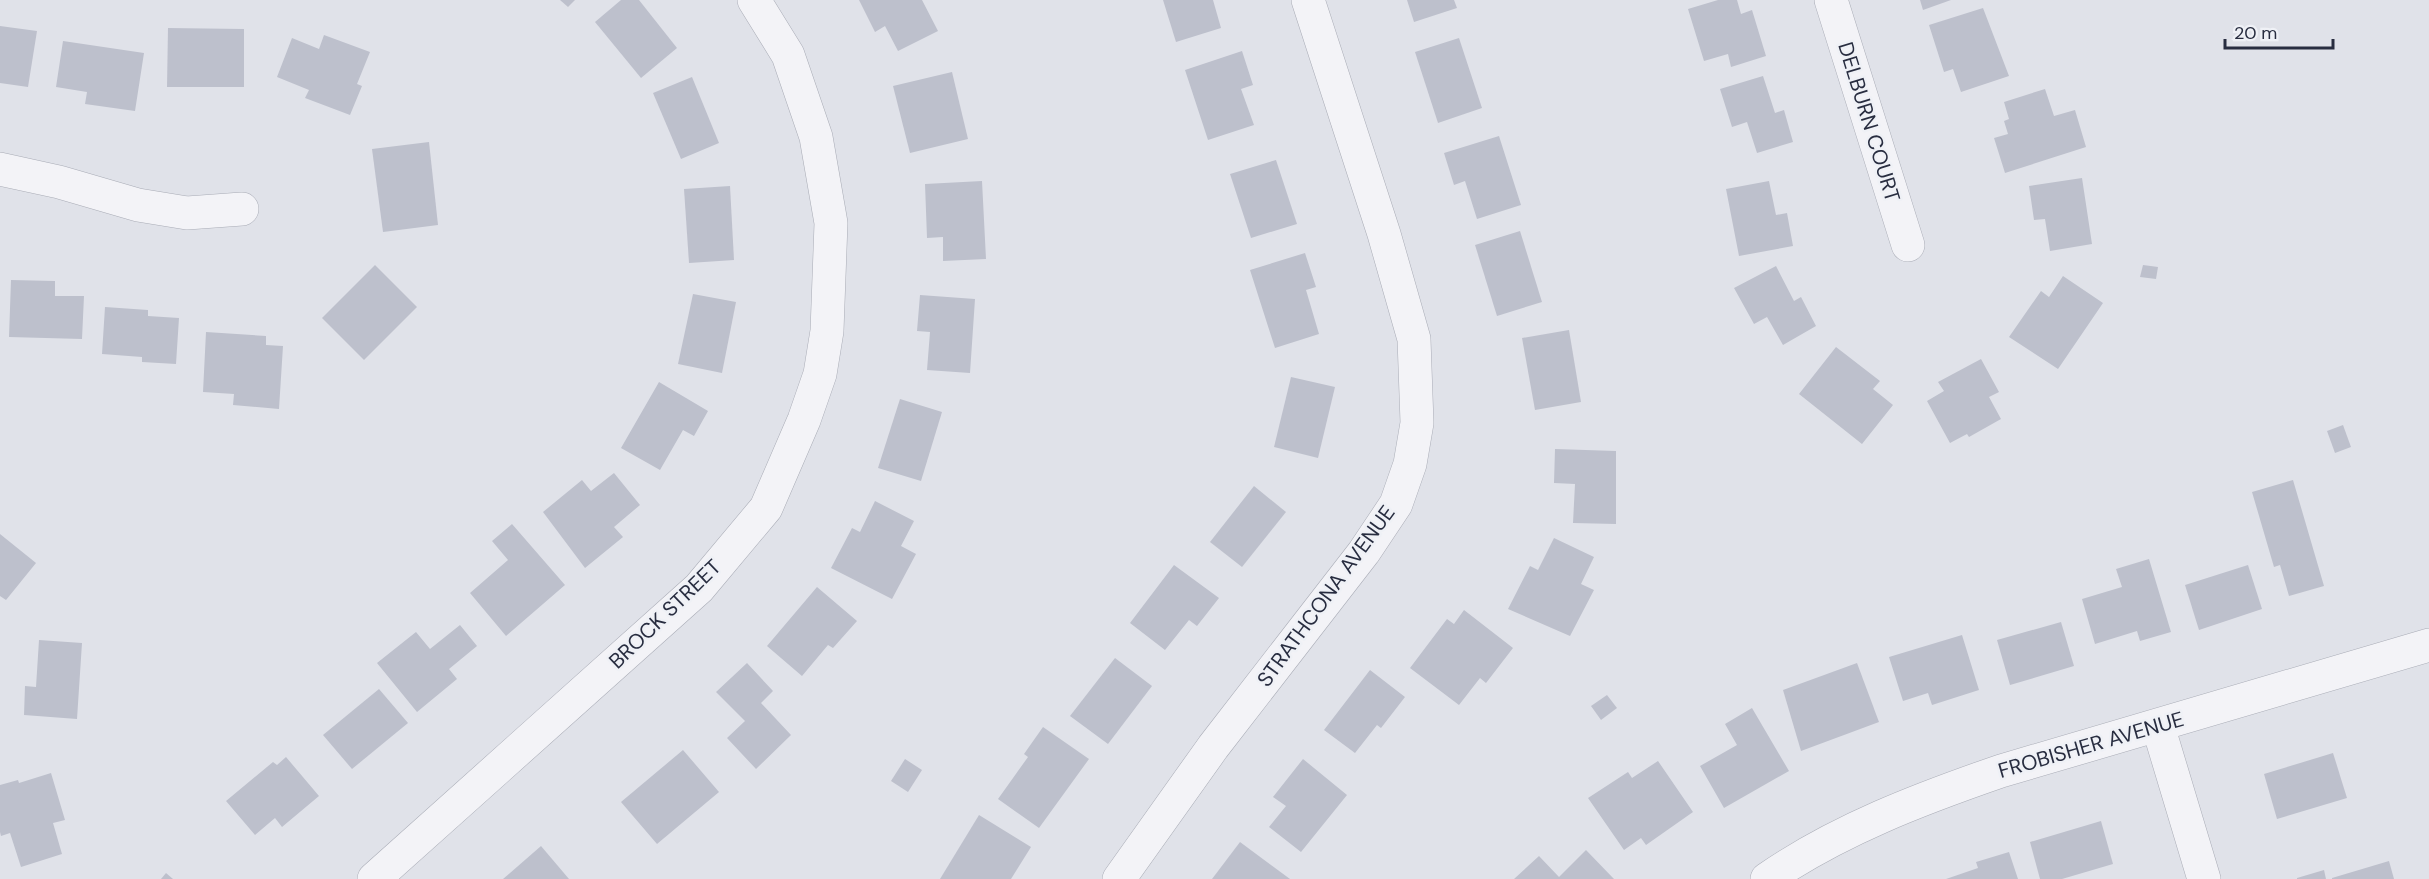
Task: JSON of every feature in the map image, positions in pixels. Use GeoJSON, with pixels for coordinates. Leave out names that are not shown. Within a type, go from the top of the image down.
{"type":"FeatureCollection","features":[{"type":"Feature","properties":{"kind":"street","name":"BROCK STREET"},"geometry":{"type":"LineString","coordinates":[[374,879],[699,588],[766,508],[804,420],[820,374],[826,331],[831,223],[816,137],[789,55],[754,0]]}},
{"type":"Feature","properties":{"kind":"street","name":"STRATHCONA AVENUE"},"geometry":{"type":"LineString","coordinates":[[1119,879],[1213,747],[1364,552],[1396,504],[1410,464],[1417,423],[1414,339],[1384,234],[1308,0]]}},
{"type":"Feature","properties":{"kind":"street","name":"DELBURN COURT"},"geometry":{"type":"LineString","coordinates":[[1831,0],[1908,245]]}},
{"type":"Feature","properties":{"kind":"street"},"geometry":{"type":"LineString","coordinates":[[0,169],[59,182],[138,205],[187,213],[242,209]]}},
{"type":"Feature","properties":{"kind":"street","name":"FROBISHER AVENUE"},"geometry":{"type":"LineString","coordinates":[[1767,879],[1792,861],[1846,833],[1932,795],[2001,771],[2429,645]]}},
{"type":"Feature","properties":{"kind":"street"},"geometry":{"type":"LineString","coordinates":[[2157,726],[2204,879]]}},
{"type":"Feature","properties":{"kind":"building"},"geometry":{"type":"Polygon","coordinates":[[[560,0],[575,0],[568,7],[560,0]]]}},
{"type":"Feature","properties":{"kind":"building"},"geometry":{"type":"Polygon","coordinates":[[[621,0],[639,0],[677,48],[641,78],[595,22],[621,0]]]}},
{"type":"Feature","properties":{"kind":"building"},"geometry":{"type":"Polygon","coordinates":[[[859,0],[922,0],[938,31],[898,51],[885,26],[875,32],[859,0]]]}},
{"type":"Feature","properties":{"kind":"building"},"geometry":{"type":"Polygon","coordinates":[[[1163,0],[1213,0],[1221,28],[1176,42],[1163,0]]]}},
{"type":"Feature","properties":{"kind":"building"},"geometry":{"type":"Polygon","coordinates":[[[1407,0],[1454,0],[1457,8],[1414,22],[1407,0]]]}},
{"type":"Feature","properties":{"kind":"building"},"geometry":{"type":"Polygon","coordinates":[[[1718,0],[1737,0],[1741,14],[1752,10],[1766,56],[1731,67],[1728,54],[1704,61],[1688,9],[1718,0]]]}},
{"type":"Feature","properties":{"kind":"building"},"geometry":{"type":"Polygon","coordinates":[[[1920,0],[1951,0],[1923,10],[1920,0]]]}},
{"type":"Feature","properties":{"kind":"building"},"geometry":{"type":"Polygon","coordinates":[[[1983,8],[2009,76],[1961,92],[1953,69],[1944,72],[1929,25],[1983,8]]]}},
{"type":"Feature","properties":{"kind":"building"},"geometry":{"type":"Polygon","coordinates":[[[0,26],[37,31],[28,87],[0,83],[0,26]]]}},
{"type":"Feature","properties":{"kind":"building"},"geometry":{"type":"Polygon","coordinates":[[[168,28],[244,29],[244,87],[167,87],[168,28]]]}},
{"type":"Feature","properties":{"kind":"building"},"geometry":{"type":"Polygon","coordinates":[[[324,35],[370,52],[357,84],[362,86],[350,115],[305,98],[309,90],[277,77],[292,38],[319,49],[324,35]]]}},
{"type":"Feature","properties":{"kind":"building"},"geometry":{"type":"Polygon","coordinates":[[[1459,38],[1482,108],[1438,123],[1415,52],[1459,38]]]}},
{"type":"Feature","properties":{"kind":"building"},"geometry":{"type":"Polygon","coordinates":[[[63,41],[144,53],[135,111],[85,104],[87,92],[56,87],[63,41]]]}},
{"type":"Feature","properties":{"kind":"building"},"geometry":{"type":"Polygon","coordinates":[[[1242,51],[1253,85],[1241,89],[1254,125],[1208,140],[1185,70],[1242,51]]]}},
{"type":"Feature","properties":{"kind":"building"},"geometry":{"type":"Polygon","coordinates":[[[952,72],[968,139],[910,153],[893,86],[952,72]]]}},
{"type":"Feature","properties":{"kind":"building"},"geometry":{"type":"Polygon","coordinates":[[[1763,76],[1775,113],[1784,110],[1793,142],[1757,153],[1747,122],[1732,127],[1720,89],[1763,76]]]}},
{"type":"Feature","properties":{"kind":"building"},"geometry":{"type":"Polygon","coordinates":[[[692,77],[719,143],[681,159],[653,93],[692,77]]]}},
{"type":"Feature","properties":{"kind":"building"},"geometry":{"type":"Polygon","coordinates":[[[2045,89],[2054,116],[2075,110],[2086,147],[2005,173],[1994,138],[2008,134],[2004,121],[2009,119],[2004,102],[2045,89]]]}},
{"type":"Feature","properties":{"kind":"building"},"geometry":{"type":"Polygon","coordinates":[[[1499,136],[1521,205],[1477,219],[1465,181],[1454,185],[1444,153],[1499,136]]]}},
{"type":"Feature","properties":{"kind":"building"},"geometry":{"type":"Polygon","coordinates":[[[429,142],[438,225],[383,232],[372,149],[429,142]]]}},
{"type":"Feature","properties":{"kind":"building"},"geometry":{"type":"Polygon","coordinates":[[[1276,160],[1297,224],[1251,238],[1230,174],[1276,160]]]}},
{"type":"Feature","properties":{"kind":"building"},"geometry":{"type":"Polygon","coordinates":[[[2082,178],[2092,244],[2050,251],[2045,219],[2034,220],[2029,186],[2082,178]]]}},
{"type":"Feature","properties":{"kind":"building"},"geometry":{"type":"Polygon","coordinates":[[[982,181],[986,259],[943,261],[943,237],[927,238],[925,184],[982,181]]]}},
{"type":"Feature","properties":{"kind":"building"},"geometry":{"type":"Polygon","coordinates":[[[1769,181],[1776,215],[1787,213],[1793,246],[1739,256],[1726,189],[1769,181]]]}},
{"type":"Feature","properties":{"kind":"building"},"geometry":{"type":"Polygon","coordinates":[[[730,186],[734,260],[689,263],[684,189],[730,186]]]}},
{"type":"Feature","properties":{"kind":"building"},"geometry":{"type":"Polygon","coordinates":[[[1520,231],[1542,302],[1497,316],[1475,245],[1520,231]]]}},
{"type":"Feature","properties":{"kind":"building"},"geometry":{"type":"Polygon","coordinates":[[[1305,253],[1316,287],[1306,290],[1319,334],[1275,348],[1250,270],[1305,253]]]}},
{"type":"Feature","properties":{"kind":"building"},"geometry":{"type":"Polygon","coordinates":[[[375,265],[417,307],[364,360],[322,318],[375,265]]]}},
{"type":"Feature","properties":{"kind":"building"},"geometry":{"type":"Polygon","coordinates":[[[2143,265],[2158,267],[2156,279],[2140,277],[2143,265]]]}},
{"type":"Feature","properties":{"kind":"building"},"geometry":{"type":"Polygon","coordinates":[[[1776,266],[1794,301],[1801,297],[1816,326],[1783,345],[1767,317],[1754,324],[1734,288],[1776,266]]]}},
{"type":"Feature","properties":{"kind":"building"},"geometry":{"type":"Polygon","coordinates":[[[2063,276],[2103,303],[2058,369],[2009,337],[2041,291],[2049,297],[2063,276]]]}},
{"type":"Feature","properties":{"kind":"building"},"geometry":{"type":"Polygon","coordinates":[[[11,280],[55,281],[55,296],[84,296],[82,339],[9,337],[11,280]]]}},
{"type":"Feature","properties":{"kind":"building"},"geometry":{"type":"Polygon","coordinates":[[[693,294],[736,302],[722,373],[678,364],[693,294]]]}},
{"type":"Feature","properties":{"kind":"building"},"geometry":{"type":"Polygon","coordinates":[[[920,295],[975,299],[970,373],[927,370],[930,332],[917,331],[920,295]]]}},
{"type":"Feature","properties":{"kind":"building"},"geometry":{"type":"Polygon","coordinates":[[[105,307],[148,310],[148,316],[179,318],[176,364],[142,362],[142,357],[102,354],[105,307]]]}},
{"type":"Feature","properties":{"kind":"building"},"geometry":{"type":"Polygon","coordinates":[[[1569,330],[1581,402],[1535,410],[1522,338],[1569,330]]]}},
{"type":"Feature","properties":{"kind":"building"},"geometry":{"type":"Polygon","coordinates":[[[206,332],[266,336],[266,345],[283,346],[279,409],[233,405],[234,394],[203,392],[206,332]]]}},
{"type":"Feature","properties":{"kind":"building"},"geometry":{"type":"Polygon","coordinates":[[[1836,347],[1880,381],[1873,389],[1893,405],[1862,444],[1799,394],[1836,347]]]}},
{"type":"Feature","properties":{"kind":"building"},"geometry":{"type":"Polygon","coordinates":[[[1981,359],[1999,392],[1989,397],[2001,419],[1969,437],[1967,434],[1950,443],[1927,401],[1944,391],[1938,382],[1981,359]]]}},
{"type":"Feature","properties":{"kind":"building"},"geometry":{"type":"Polygon","coordinates":[[[1291,377],[1335,387],[1318,458],[1274,447],[1291,377]]]}},
{"type":"Feature","properties":{"kind":"building"},"geometry":{"type":"Polygon","coordinates":[[[659,382],[708,411],[694,436],[683,430],[660,470],[621,448],[659,382]]]}},
{"type":"Feature","properties":{"kind":"building"},"geometry":{"type":"Polygon","coordinates":[[[900,399],[942,412],[921,481],[878,468],[900,399]]]}},
{"type":"Feature","properties":{"kind":"building"},"geometry":{"type":"Polygon","coordinates":[[[2343,425],[2351,447],[2335,453],[2327,431],[2343,425]]]}},
{"type":"Feature","properties":{"kind":"building"},"geometry":{"type":"Polygon","coordinates":[[[1555,449],[1616,451],[1616,524],[1573,523],[1575,484],[1554,483],[1555,449]]]}},
{"type":"Feature","properties":{"kind":"building"},"geometry":{"type":"Polygon","coordinates":[[[614,473],[640,505],[614,527],[623,537],[585,568],[543,512],[582,480],[591,491],[614,473]]]}},
{"type":"Feature","properties":{"kind":"building"},"geometry":{"type":"Polygon","coordinates":[[[2293,480],[2324,586],[2289,596],[2280,565],[2274,567],[2252,492],[2293,480]]]}},
{"type":"Feature","properties":{"kind":"building"},"geometry":{"type":"Polygon","coordinates":[[[1254,486],[1286,512],[1242,567],[1210,542],[1254,486]]]}},
{"type":"Feature","properties":{"kind":"building"},"geometry":{"type":"Polygon","coordinates":[[[875,501],[914,521],[901,546],[916,554],[892,599],[831,568],[852,528],[860,532],[875,501]]]}},
{"type":"Feature","properties":{"kind":"building"},"geometry":{"type":"Polygon","coordinates":[[[512,524],[565,585],[506,636],[470,593],[508,560],[492,541],[512,524]]]}},
{"type":"Feature","properties":{"kind":"building"},"geometry":{"type":"Polygon","coordinates":[[[0,534],[36,563],[6,600],[0,596],[0,534]]]}},
{"type":"Feature","properties":{"kind":"building"},"geometry":{"type":"Polygon","coordinates":[[[1554,538],[1594,557],[1581,584],[1594,590],[1570,636],[1508,609],[1530,566],[1538,570],[1554,538]]]}},
{"type":"Feature","properties":{"kind":"building"},"geometry":{"type":"Polygon","coordinates":[[[2149,559],[2171,632],[2140,641],[2137,631],[2095,644],[2082,599],[2122,587],[2116,569],[2149,559]]]}},
{"type":"Feature","properties":{"kind":"building"},"geometry":{"type":"Polygon","coordinates":[[[1174,565],[1219,598],[1197,626],[1189,620],[1165,650],[1130,623],[1174,565]]]}},
{"type":"Feature","properties":{"kind":"building"},"geometry":{"type":"Polygon","coordinates":[[[2248,565],[2262,609],[2199,630],[2185,585],[2248,565]]]}},
{"type":"Feature","properties":{"kind":"building"},"geometry":{"type":"Polygon","coordinates":[[[817,587],[857,621],[833,648],[828,645],[802,676],[767,646],[817,587]]]}},
{"type":"Feature","properties":{"kind":"building"},"geometry":{"type":"Polygon","coordinates":[[[1464,610],[1513,648],[1486,683],[1480,678],[1459,705],[1410,668],[1447,619],[1454,624],[1464,610]]]}},
{"type":"Feature","properties":{"kind":"building"},"geometry":{"type":"Polygon","coordinates":[[[2061,622],[2074,666],[2010,685],[1997,640],[2061,622]]]}},
{"type":"Feature","properties":{"kind":"building"},"geometry":{"type":"Polygon","coordinates":[[[460,625],[477,646],[449,669],[457,679],[417,712],[377,663],[416,632],[430,649],[460,625]]]}},
{"type":"Feature","properties":{"kind":"building"},"geometry":{"type":"Polygon","coordinates":[[[1962,635],[1979,690],[1932,705],[1928,693],[1903,701],[1889,657],[1962,635]]]}},
{"type":"Feature","properties":{"kind":"building"},"geometry":{"type":"Polygon","coordinates":[[[39,640],[82,643],[77,719],[24,715],[25,686],[36,687],[39,640]]]}},
{"type":"Feature","properties":{"kind":"building"},"geometry":{"type":"Polygon","coordinates":[[[1115,658],[1152,686],[1108,744],[1070,716],[1115,658]]]}},
{"type":"Feature","properties":{"kind":"building"},"geometry":{"type":"Polygon","coordinates":[[[747,663],[773,691],[761,703],[791,735],[756,769],[727,738],[745,721],[716,692],[747,663]]]}},
{"type":"Feature","properties":{"kind":"building"},"geometry":{"type":"Polygon","coordinates":[[[1857,663],[1879,722],[1801,751],[1783,690],[1857,663]]]}},
{"type":"Feature","properties":{"kind":"building"},"geometry":{"type":"Polygon","coordinates":[[[1370,670],[1405,697],[1381,728],[1377,725],[1355,753],[1324,730],[1370,670]]]}},
{"type":"Feature","properties":{"kind":"building"},"geometry":{"type":"Polygon","coordinates":[[[379,689],[408,723],[352,769],[323,735],[379,689]]]}},
{"type":"Feature","properties":{"kind":"building"},"geometry":{"type":"Polygon","coordinates":[[[1607,695],[1617,708],[1601,720],[1591,706],[1607,695]]]}},
{"type":"Feature","properties":{"kind":"building"},"geometry":{"type":"Polygon","coordinates":[[[1752,708],[1789,771],[1724,808],[1700,766],[1737,745],[1725,724],[1752,708]]]}},
{"type":"Feature","properties":{"kind":"building"},"geometry":{"type":"Polygon","coordinates":[[[1043,727],[1089,759],[1039,828],[998,799],[1028,757],[1024,754],[1043,727]]]}},
{"type":"Feature","properties":{"kind":"building"},"geometry":{"type":"Polygon","coordinates":[[[683,750],[719,792],[657,844],[621,802],[683,750]]]}},
{"type":"Feature","properties":{"kind":"building"},"geometry":{"type":"Polygon","coordinates":[[[2333,753],[2347,798],[2277,819],[2264,774],[2333,753]]]}},
{"type":"Feature","properties":{"kind":"building"},"geometry":{"type":"Polygon","coordinates":[[[286,757],[319,796],[282,827],[275,818],[255,835],[226,801],[273,762],[277,765],[286,757]]]}},
{"type":"Feature","properties":{"kind":"building"},"geometry":{"type":"Polygon","coordinates":[[[905,759],[922,770],[908,792],[891,781],[905,759]]]}},
{"type":"Feature","properties":{"kind":"building"},"geometry":{"type":"Polygon","coordinates":[[[1303,759],[1347,795],[1301,852],[1269,827],[1286,806],[1273,797],[1303,759]]]}},
{"type":"Feature","properties":{"kind":"building"},"geometry":{"type":"Polygon","coordinates":[[[1658,761],[1693,812],[1646,845],[1641,838],[1624,850],[1588,798],[1628,772],[1632,778],[1658,761]]]}},
{"type":"Feature","properties":{"kind":"building"},"geometry":{"type":"Polygon","coordinates":[[[51,773],[65,820],[53,823],[62,854],[21,867],[10,833],[1,836],[0,785],[18,780],[19,783],[51,773]]]}},
{"type":"Feature","properties":{"kind":"building"},"geometry":{"type":"Polygon","coordinates":[[[979,815],[1031,847],[1011,879],[940,879],[979,815]]]}},
{"type":"Feature","properties":{"kind":"building"},"geometry":{"type":"Polygon","coordinates":[[[2101,821],[2113,864],[2062,879],[2040,879],[2030,842],[2101,821]]]}},
{"type":"Feature","properties":{"kind":"building"},"geometry":{"type":"Polygon","coordinates":[[[1240,842],[1290,879],[1212,879],[1240,842]]]}},
{"type":"Feature","properties":{"kind":"building"},"geometry":{"type":"Polygon","coordinates":[[[541,846],[569,879],[503,879],[541,846]]]}},
{"type":"Feature","properties":{"kind":"building"},"geometry":{"type":"Polygon","coordinates":[[[1586,850],[1614,879],[1514,879],[1539,856],[1559,877],[1586,850]]]}},
{"type":"Feature","properties":{"kind":"building"},"geometry":{"type":"Polygon","coordinates":[[[2009,852],[2018,879],[1946,879],[1978,868],[1976,862],[2009,852]]]}},
{"type":"Feature","properties":{"kind":"building"},"geometry":{"type":"Polygon","coordinates":[[[2389,861],[2394,879],[2332,879],[2332,878],[2389,861]]]}},
{"type":"Feature","properties":{"kind":"building"},"geometry":{"type":"Polygon","coordinates":[[[2324,870],[2326,879],[2297,879],[2297,878],[2324,870]]]}},
{"type":"Feature","properties":{"kind":"building"},"geometry":{"type":"Polygon","coordinates":[[[166,873],[173,879],[161,879],[166,873]]]}}]}
